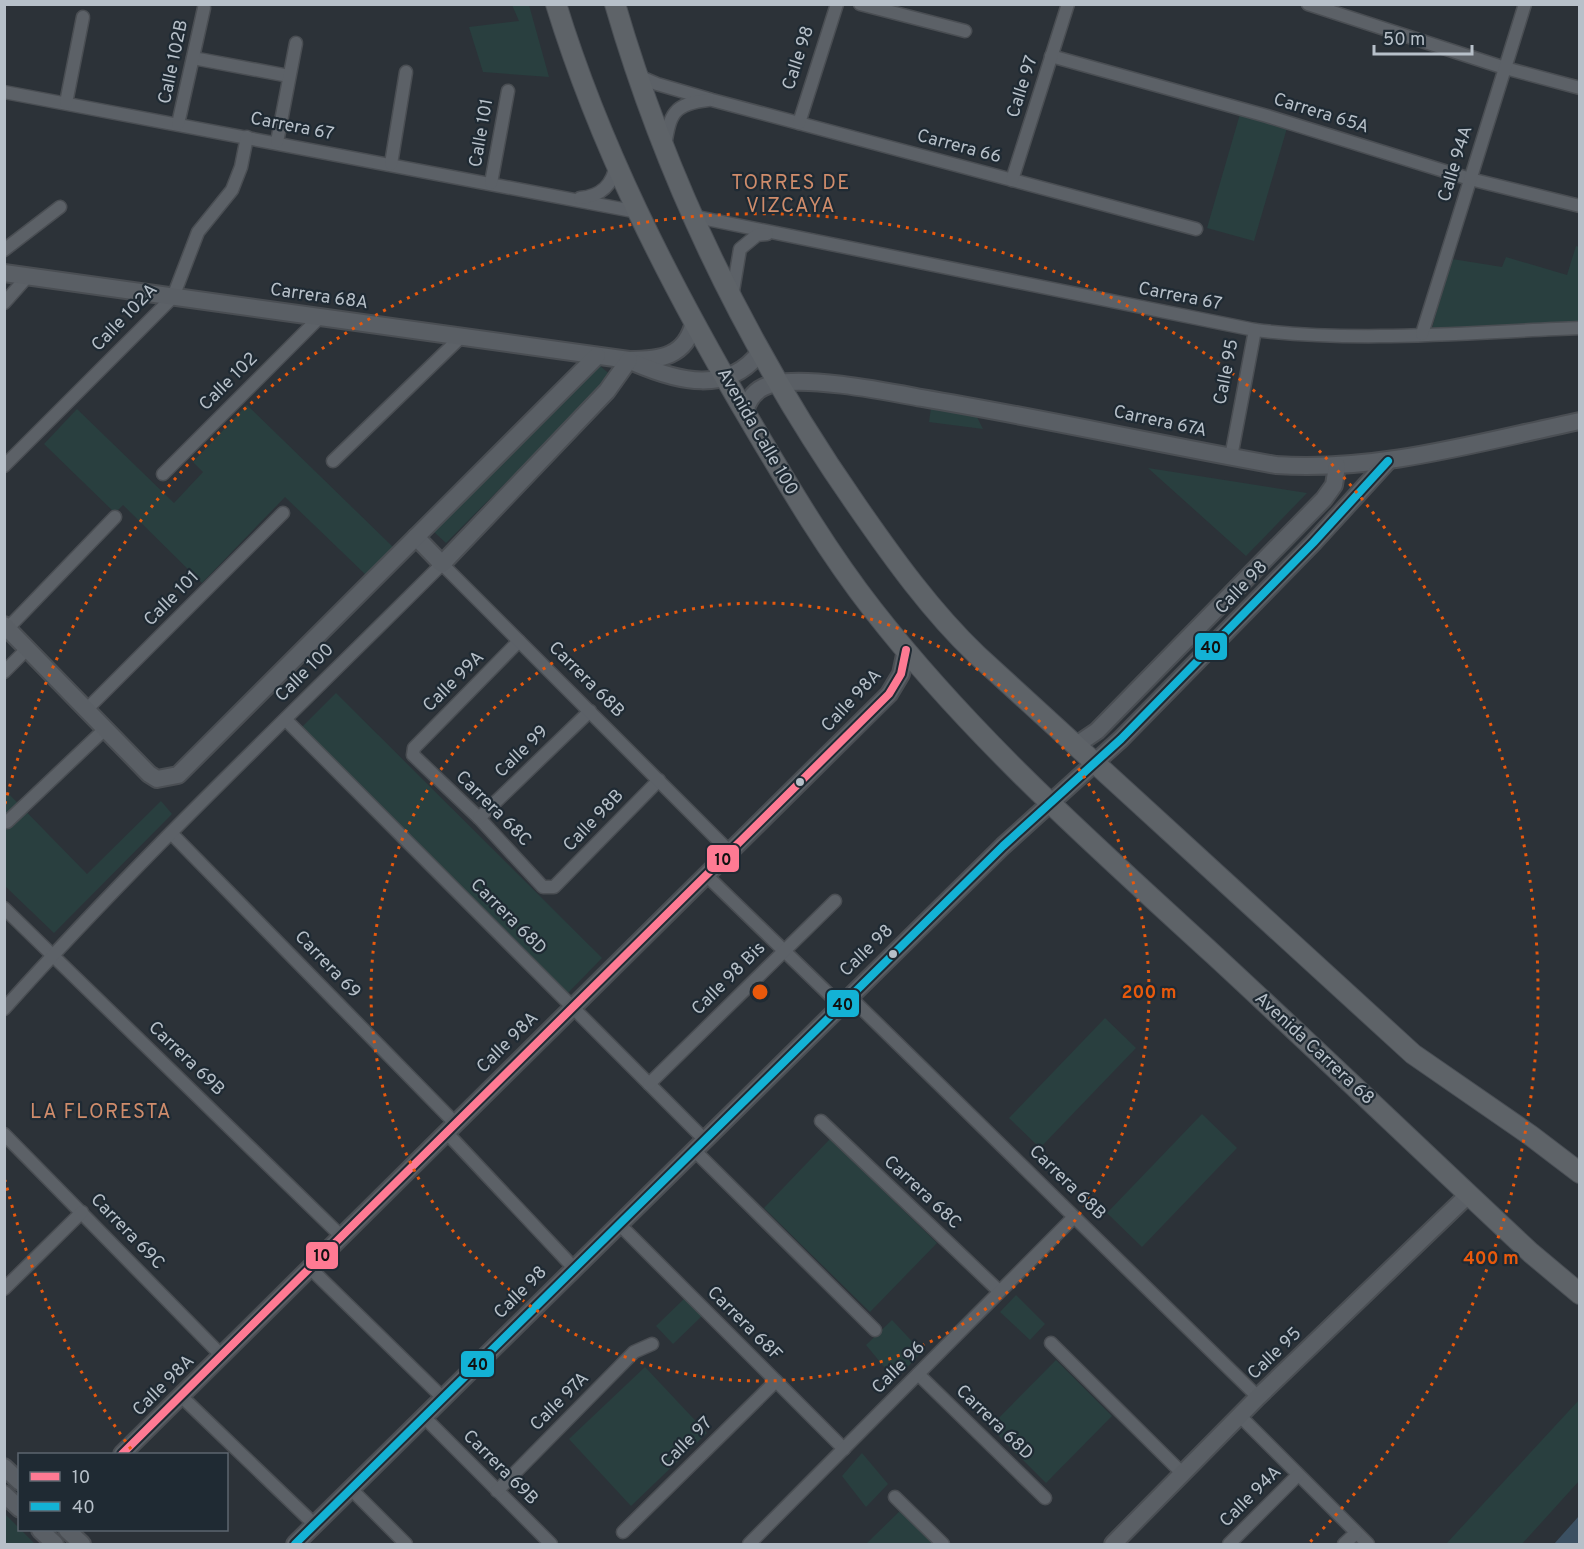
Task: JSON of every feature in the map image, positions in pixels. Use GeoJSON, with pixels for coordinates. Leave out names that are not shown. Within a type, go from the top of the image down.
{"type":"FeatureCollection","features":[{"type":"Feature","properties":{"kind":"main road","name":"Avenida Calle 100"},"geometry":{"type":"LineString","coordinates":[[556,4],[585,92],[638,212],[694,322],[815,529],[872,609],[906,650],[996,750],[1049,803]]}},
{"type":"Feature","properties":{"kind":"main road"},"geometry":{"type":"LineString","coordinates":[[615,4],[636,74],[664,152],[732,299],[760,352],[823,457],[922,594],[960,639],[1413,1054],[1530,1135],[1580,1173]]}},
{"type":"Feature","properties":{"kind":"main road","name":"Avenida Carrera 68"},"geometry":{"type":"LineString","coordinates":[[1049,803],[1468,1195],[1580,1294]]}},
{"type":"Feature","properties":{"kind":"street","name":"Calle 98"},"geometry":{"type":"LineString","coordinates":[[799,123],[837,4]]}},
{"type":"Feature","properties":{"kind":"street"},"geometry":{"type":"LineString","coordinates":[[860,4],[966,32]]}},
{"type":"Feature","properties":{"kind":"street","name":"Calle 97"},"geometry":{"type":"LineString","coordinates":[[1012,180],[1068,4]]}},
{"type":"Feature","properties":{"kind":"street"},"geometry":{"type":"LineString","coordinates":[[1308,4],[1505,68],[1580,88]]}},
{"type":"Feature","properties":{"kind":"street","name":"Calle 94A"},"geometry":{"type":"LineString","coordinates":[[1422,334],[1525,4]]}},
{"type":"Feature","properties":{"kind":"street","name":"Calle 102B"},"geometry":{"type":"LineString","coordinates":[[178,124],[204,8]]}},
{"type":"Feature","properties":{"kind":"street"},"geometry":{"type":"LineString","coordinates":[[66,103],[83,17]]}},
{"type":"Feature","properties":{"kind":"street"},"geometry":{"type":"LineString","coordinates":[[277,142],[296,43]]}},
{"type":"Feature","properties":{"kind":"street","name":"Carrera 65A"},"geometry":{"type":"LineString","coordinates":[[1051,56],[1267,116],[1470,179],[1580,206]]}},
{"type":"Feature","properties":{"kind":"street"},"geometry":{"type":"LineString","coordinates":[[193,58],[289,76]]}},
{"type":"Feature","properties":{"kind":"street"},"geometry":{"type":"LineString","coordinates":[[391,164],[406,72]]}},
{"type":"Feature","properties":{"kind":"street","name":"Carrera 66"},"geometry":{"type":"LineString","coordinates":[[636,74],[657,84],[712,100],[1196,229]]}},
{"type":"Feature","properties":{"kind":"street","name":"Calle 101"},"geometry":{"type":"LineString","coordinates":[[491,183],[508,91]]}},
{"type":"Feature","properties":{"kind":"street","name":"Carrera 67"},"geometry":{"type":"LineString","coordinates":[[4,92],[638,212]]}},
{"type":"Feature","properties":{"kind":"street","name":"Carrera 66"},"geometry":{"type":"LineString","coordinates":[[664,152],[669,121],[675,111],[685,105],[712,100]]}},
{"type":"Feature","properties":{"kind":"street","name":"Calle 102A"},"geometry":{"type":"LineString","coordinates":[[4,466],[173,297],[198,232],[232,190],[241,167],[247,137]]}},
{"type":"Feature","properties":{"kind":"street","name":"Carrera 67"},"geometry":{"type":"LineString","coordinates":[[573,198],[592,197],[601,192],[613,179],[616,164]]}},
{"type":"Feature","properties":{"kind":"street"},"geometry":{"type":"LineString","coordinates":[[4,250],[60,207]]}},
{"type":"Feature","properties":{"kind":"street","name":"Carrera 67"},"geometry":{"type":"LineString","coordinates":[[692,216],[938,268],[1255,330],[1296,333],[1422,334],[1580,328]]}},
{"type":"Feature","properties":{"kind":"street","name":"Carrera 67"},"geometry":{"type":"LineString","coordinates":[[732,299],[740,249],[757,235],[781,234]]}},
{"type":"Feature","properties":{"kind":"street","name":"Carrera 68A"},"geometry":{"type":"LineString","coordinates":[[4,273],[628,360],[662,359],[672,355],[687,342],[694,322]]}},
{"type":"Feature","properties":{"kind":"street"},"geometry":{"type":"LineString","coordinates":[[4,303],[28,276]]}},
{"type":"Feature","properties":{"kind":"street","name":"Calle 102"},"geometry":{"type":"LineString","coordinates":[[163,474],[320,317]]}},
{"type":"Feature","properties":{"kind":"street","name":"Calle 95"},"geometry":{"type":"LineString","coordinates":[[1231,457],[1255,330]]}},
{"type":"Feature","properties":{"kind":"street"},"geometry":{"type":"LineString","coordinates":[[333,460],[461,337]]}},
{"type":"Feature","properties":{"kind":"street"},"geometry":{"type":"LineString","coordinates":[[726,379],[745,369],[760,352]]}},
{"type":"Feature","properties":{"kind":"street","name":"Calle 100"},"geometry":{"type":"LineString","coordinates":[[106,728],[157,779],[167,780],[178,775],[597,356]]}},
{"type":"Feature","properties":{"kind":"street","name":"Carrera 68A"},"geometry":{"type":"LineString","coordinates":[[628,360],[672,377],[708,381],[726,379]]}},
{"type":"Feature","properties":{"kind":"street","name":"Calle 100"},"geometry":{"type":"LineString","coordinates":[[4,1009],[171,833],[442,564],[608,391],[628,360]]}},
{"type":"Feature","properties":{"kind":"street"},"geometry":{"type":"LineString","coordinates":[[745,411],[757,391],[778,383]]}},
{"type":"Feature","properties":{"kind":"street","name":"Carrera 67A"},"geometry":{"type":"LineString","coordinates":[[778,383],[874,390],[1053,420],[1276,465],[1337,466],[1388,461],[1580,421]]}},
{"type":"Feature","properties":{"kind":"street","name":"Calle 98"},"geometry":{"type":"LineString","coordinates":[[295,1545],[845,1001],[1049,803],[1129,731],[1305,551],[1388,461]]}},
{"type":"Feature","properties":{"kind":"street","name":"Calle 98"},"geometry":{"type":"LineString","coordinates":[[1075,746],[1097,731],[1324,499],[1334,485],[1337,466]]}},
{"type":"Feature","properties":{"kind":"street","name":"Calle 101"},"geometry":{"type":"LineString","coordinates":[[87,709],[283,513]]}},
{"type":"Feature","properties":{"kind":"street"},"geometry":{"type":"LineString","coordinates":[[7,822],[106,728],[6,627],[115,517]]}},
{"type":"Feature","properties":{"kind":"street","name":"Carrera 68B"},"geometry":{"type":"LineString","coordinates":[[416,537],[729,850]]}},
{"type":"Feature","properties":{"kind":"street","name":"Calle 99A"},"geometry":{"type":"LineString","coordinates":[[414,748],[519,641]]}},
{"type":"Feature","properties":{"kind":"street"},"geometry":{"type":"LineString","coordinates":[[4,672],[27,649]]}},
{"type":"Feature","properties":{"kind":"street","name":"Calle 98A"},"geometry":{"type":"LineString","coordinates":[[124,1453],[729,850],[889,694],[902,674],[906,650]]}},
{"type":"Feature","properties":{"kind":"street","name":"Calle 99"},"geometry":{"type":"LineString","coordinates":[[479,818],[590,711]]}},
{"type":"Feature","properties":{"kind":"street","name":"Carrera 68D"},"geometry":{"type":"LineString","coordinates":[[286,720],[649,1084],[699,1145],[875,1330]]}},
{"type":"Feature","properties":{"kind":"street","name":"Carrera 68C"},"geometry":{"type":"LineString","coordinates":[[414,748],[414,757],[479,818],[543,887],[554,887]]}},
{"type":"Feature","properties":{"kind":"street","name":"Calle 98B"},"geometry":{"type":"LineString","coordinates":[[554,887],[659,780]]}},
{"type":"Feature","properties":{"kind":"street","name":"Carrera 69"},"geometry":{"type":"LineString","coordinates":[[171,833],[450,1128],[574,1268]]}},
{"type":"Feature","properties":{"kind":"street","name":"Carrera 68B"},"geometry":{"type":"LineString","coordinates":[[705,874],[784,951],[845,1001],[1074,1217],[1258,1397]]}},
{"type":"Feature","properties":{"kind":"street","name":"Calle 98 Bis"},"geometry":{"type":"LineString","coordinates":[[649,1084],[835,901]]}},
{"type":"Feature","properties":{"kind":"street","name":"Carrera 69B"},"geometry":{"type":"LineString","coordinates":[[4,908],[54,954],[341,1236]]}},
{"type":"Feature","properties":{"kind":"street","name":"Carrera 68C"},"geometry":{"type":"LineString","coordinates":[[821,1121],[999,1291]]}},
{"type":"Feature","properties":{"kind":"street","name":"Carrera 69C"},"geometry":{"type":"LineString","coordinates":[[4,1134],[222,1356]]}},
{"type":"Feature","properties":{"kind":"street","name":"Calle 95"},"geometry":{"type":"LineString","coordinates":[[1113,1545],[1258,1397],[1468,1195]]}},
{"type":"Feature","properties":{"kind":"street"},"geometry":{"type":"LineString","coordinates":[[4,1288],[82,1212]]}},
{"type":"Feature","properties":{"kind":"street","name":"Calle 96"},"geometry":{"type":"LineString","coordinates":[[752,1544],[1074,1217]]}},
{"type":"Feature","properties":{"kind":"street","name":"Carrera 68F"},"geometry":{"type":"LineString","coordinates":[[619,1224],[844,1449]]}},
{"type":"Feature","properties":{"kind":"street"},"geometry":{"type":"LineString","coordinates":[[310,1268],[443,1398]]}},
{"type":"Feature","properties":{"kind":"street"},"geometry":{"type":"LineString","coordinates":[[1051,1343],[1182,1473]]}},
{"type":"Feature","properties":{"kind":"street","name":"Calle 97A"},"geometry":{"type":"LineString","coordinates":[[497,1491],[634,1352],[652,1344]]}},
{"type":"Feature","properties":{"kind":"street","name":"Carrera 68D"},"geometry":{"type":"LineString","coordinates":[[918,1374],[1045,1498]]}},
{"type":"Feature","properties":{"kind":"street","name":"Calle 97"},"geometry":{"type":"LineString","coordinates":[[622,1532],[776,1381]]}},
{"type":"Feature","properties":{"kind":"street"},"geometry":{"type":"LineString","coordinates":[[181,1396],[315,1525]]}},
{"type":"Feature","properties":{"kind":"street"},"geometry":{"type":"LineString","coordinates":[[1240,1416],[1368,1545]]}},
{"type":"Feature","properties":{"kind":"street","name":"Carrera 69B"},"geometry":{"type":"LineString","coordinates":[[424,1417],[551,1545]]}},
{"type":"Feature","properties":{"kind":"street"},"geometry":{"type":"LineString","coordinates":[[4,1467],[18,1480]]}},
{"type":"Feature","properties":{"kind":"street","name":"Calle 94A"},"geometry":{"type":"LineString","coordinates":[[1229,1545],[1298,1475]]}},
{"type":"Feature","properties":{"kind":"street"},"geometry":{"type":"LineString","coordinates":[[351,1489],[406,1545]]}},
{"type":"Feature","properties":{"kind":"street"},"geometry":{"type":"LineString","coordinates":[[4,1494],[18,1507]]}},
{"type":"Feature","properties":{"kind":"street"},"geometry":{"type":"LineString","coordinates":[[895,1497],[943,1545]]}},
{"type":"Feature","properties":{"kind":"street"},"geometry":{"type":"LineString","coordinates":[[41,1531],[55,1545]]}},
{"type":"Feature","properties":{"kind":"street"},"geometry":{"type":"LineString","coordinates":[[68,1531],[82,1545]]}},
{"type":"Feature","properties":{"kind":"street"},"geometry":{"type":"LineString","coordinates":[[1344,1545],[1356,1533]]}},
{"type":"Feature","properties":{"kind":"green space"},"geometry":{"type":"Polygon","coordinates":[[[512,5],[529,5],[549,77],[483,72],[469,27],[519,21],[512,5]]]}},
{"type":"Feature","properties":{"kind":"green space"},"geometry":{"type":"Polygon","coordinates":[[[1240,114],[1287,128],[1254,241],[1207,228],[1240,114]]]}},
{"type":"Feature","properties":{"kind":"green space"},"geometry":{"type":"Polygon","coordinates":[[[1576,246],[1579,247],[1579,322],[1432,328],[1452,259],[1502,267],[1506,257],[1567,275],[1576,246]]]}},
{"type":"Feature","properties":{"kind":"green space"},"geometry":{"type":"Polygon","coordinates":[[[600,366],[612,376],[446,543],[433,531],[600,366]]]}},
{"type":"Feature","properties":{"kind":"green space"},"geometry":{"type":"Polygon","coordinates":[[[247,405],[393,547],[366,575],[285,497],[202,583],[123,505],[115,513],[44,444],[77,409],[174,503],[203,472],[193,462],[247,405]]]}},
{"type":"Feature","properties":{"kind":"green space"},"geometry":{"type":"Polygon","coordinates":[[[931,408],[976,415],[983,429],[929,422],[931,408]]]}},
{"type":"Feature","properties":{"kind":"green space"},"geometry":{"type":"Polygon","coordinates":[[[1148,468],[1307,493],[1246,556],[1148,468]]]}},
{"type":"Feature","properties":{"kind":"green space"},"geometry":{"type":"Polygon","coordinates":[[[336,693],[602,958],[567,994],[300,729],[336,693]]]}},
{"type":"Feature","properties":{"kind":"green space"},"geometry":{"type":"Polygon","coordinates":[[[4,789],[87,874],[161,801],[172,814],[54,933],[5,886],[4,789]]]}},
{"type":"Feature","properties":{"kind":"green space"},"geometry":{"type":"Polygon","coordinates":[[[1105,1018],[1136,1048],[1040,1148],[1009,1118],[1105,1018]]]}},
{"type":"Feature","properties":{"kind":"green space"},"geometry":{"type":"Polygon","coordinates":[[[1202,1114],[1237,1148],[1142,1247],[1107,1213],[1202,1114]]]}},
{"type":"Feature","properties":{"kind":"green space"},"geometry":{"type":"Polygon","coordinates":[[[830,1139],[937,1243],[870,1312],[764,1208],[830,1139]]]}},
{"type":"Feature","properties":{"kind":"green space"},"geometry":{"type":"Polygon","coordinates":[[[1016,1295],[1045,1324],[1030,1340],[1000,1312],[1016,1295]]]}},
{"type":"Feature","properties":{"kind":"green space"},"geometry":{"type":"Polygon","coordinates":[[[686,1297],[703,1315],[673,1344],[656,1326],[686,1297]]]}},
{"type":"Feature","properties":{"kind":"green space"},"geometry":{"type":"Polygon","coordinates":[[[892,1320],[922,1352],[895,1380],[866,1345],[892,1320]]]}},
{"type":"Feature","properties":{"kind":"green space"},"geometry":{"type":"Polygon","coordinates":[[[1056,1360],[1112,1416],[1046,1483],[990,1427],[1056,1360]]]}},
{"type":"Feature","properties":{"kind":"green space"},"geometry":{"type":"Polygon","coordinates":[[[645,1367],[707,1433],[631,1506],[569,1439],[645,1367]]]}},
{"type":"Feature","properties":{"kind":"green space"},"geometry":{"type":"Polygon","coordinates":[[[1579,1400],[1579,1481],[1522,1544],[1446,1544],[1579,1400]]]}},
{"type":"Feature","properties":{"kind":"green space"},"geometry":{"type":"Polygon","coordinates":[[[862,1453],[888,1484],[866,1507],[842,1476],[862,1453]]]}},
{"type":"Feature","properties":{"kind":"green space"},"geometry":{"type":"Polygon","coordinates":[[[903,1508],[939,1544],[866,1544],[903,1508]]]}},
{"type":"Feature","properties":{"kind":"green space"},"geometry":{"type":"Polygon","coordinates":[[[4,1513],[18,1527],[18,1531],[22,1531],[35,1544],[5,1544],[4,1513]]]}},
{"type":"Feature","properties":{"kind":"water"},"geometry":{"type":"Polygon","coordinates":[[[1579,1516],[1579,1544],[1554,1544],[1579,1516]]]}},
{"type":"Feature","properties":{"kind":"transit line","name":"40"},"geometry":{"type":"LineString","coordinates":[[295,1544],[1003,846],[1121,739],[1313,543],[1388,461]]}},
{"type":"Feature","properties":{"kind":"transit line","name":"10"},"geometry":{"type":"LineString","coordinates":[[123,1453],[889,694],[901,674],[906,650]]}},
{"type":"Feature","properties":{"kind":"district","name":"TORRES DE VIZCAYA"},"geometry":{"type":"Point","coordinates":[791,196]}},
{"type":"Feature","properties":{"kind":"district","name":"LA FLORESTA"},"geometry":{"type":"Point","coordinates":[101,1113]}}]}
